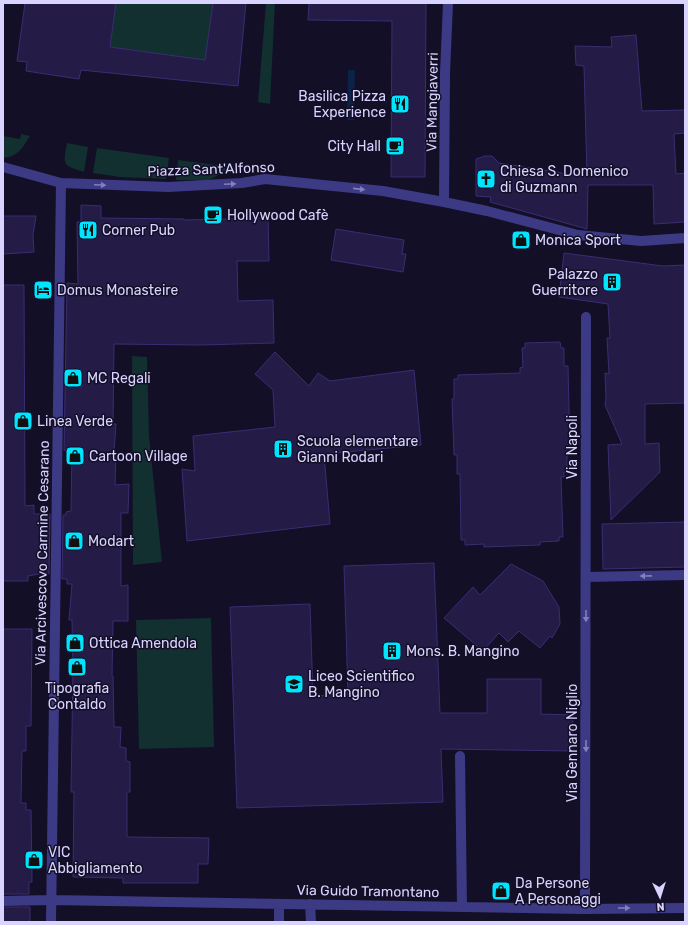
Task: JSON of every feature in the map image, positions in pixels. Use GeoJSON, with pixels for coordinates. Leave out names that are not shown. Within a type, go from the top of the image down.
{"type":"FeatureCollection","features":[{"type":"Feature","properties":{"kind":"street","name":"Via Mangiaverri"},"geometry":{"type":"LineString","coordinates":[[444,202],[445,73],[448,3]]}},
{"type":"Feature","properties":{"kind":"street","name":"Piazza Sant'Alfonso"},"geometry":{"type":"LineString","coordinates":[[3,167],[62,183],[168,187],[242,183],[265,179],[383,191],[487,211],[578,235],[641,241],[685,238]]}},
{"type":"Feature","properties":{"kind":"street","name":"Via Arcivescovo Carmine Cesarano"},"geometry":{"type":"LineString","coordinates":[[51,922],[62,183]]}},
{"type":"Feature","properties":{"kind":"street","name":"Via Napoli"},"geometry":{"type":"LineString","coordinates":[[586,317],[586,577]]}},
{"type":"Feature","properties":{"kind":"street"},"geometry":{"type":"LineString","coordinates":[[586,577],[685,576]]}},
{"type":"Feature","properties":{"kind":"street","name":"Via Gennaro Niglio"},"geometry":{"type":"LineString","coordinates":[[585,909],[586,577]]}},
{"type":"Feature","properties":{"kind":"street"},"geometry":{"type":"LineString","coordinates":[[460,756],[462,907]]}},
{"type":"Feature","properties":{"kind":"street","name":"Via Guido Tramontano"},"geometry":{"type":"LineString","coordinates":[[3,902],[51,900],[585,909],[685,908]]}},
{"type":"Feature","properties":{"kind":"street"},"geometry":{"type":"LineString","coordinates":[[279,904],[279,922]]}},
{"type":"Feature","properties":{"kind":"street"},"geometry":{"type":"LineString","coordinates":[[310,904],[311,922]]}},
{"type":"Feature","properties":{"kind":"green space"},"geometry":{"type":"Polygon","coordinates":[[[116,3],[213,3],[205,60],[110,47],[116,3]]]}},
{"type":"Feature","properties":{"kind":"green space"},"geometry":{"type":"Polygon","coordinates":[[[266,3],[275,3],[270,104],[258,102],[266,3]]]}},
{"type":"Feature","properties":{"kind":"green space"},"geometry":{"type":"Polygon","coordinates":[[[21,134],[30,136],[16,154],[3,158],[3,136],[20,139],[21,134]]]}},
{"type":"Feature","properties":{"kind":"green space"},"geometry":{"type":"Polygon","coordinates":[[[67,143],[88,147],[84,172],[72,168],[66,164],[65,156],[67,143]]]}},
{"type":"Feature","properties":{"kind":"green space"},"geometry":{"type":"Polygon","coordinates":[[[97,148],[169,158],[166,179],[120,177],[93,173],[97,148]]]}},
{"type":"Feature","properties":{"kind":"green space"},"geometry":{"type":"Polygon","coordinates":[[[178,160],[233,167],[209,180],[176,180],[178,160]]]}},
{"type":"Feature","properties":{"kind":"green space"},"geometry":{"type":"Polygon","coordinates":[[[132,356],[147,357],[149,436],[162,562],[133,565],[132,356]]]}},
{"type":"Feature","properties":{"kind":"green space"},"geometry":{"type":"Polygon","coordinates":[[[211,618],[214,747],[139,749],[136,620],[211,618]]]}},
{"type":"Feature","properties":{"kind":"water"},"geometry":{"type":"Polygon","coordinates":[[[348,70],[355,70],[354,120],[347,120],[348,70]]]}},
{"type":"Feature","properties":{"kind":"building"},"geometry":{"type":"Polygon","coordinates":[[[25,3],[116,3],[110,47],[205,60],[213,3],[246,3],[238,86],[81,70],[79,79],[26,71],[27,62],[17,61],[25,3]]]}},
{"type":"Feature","properties":{"kind":"building"},"geometry":{"type":"Polygon","coordinates":[[[309,3],[426,3],[425,177],[391,177],[392,21],[308,20],[309,3]]]}},
{"type":"Feature","properties":{"kind":"building"},"geometry":{"type":"Polygon","coordinates":[[[636,35],[642,111],[685,110],[685,133],[674,134],[676,174],[685,173],[685,222],[654,224],[653,185],[588,185],[587,229],[490,202],[491,197],[476,196],[476,159],[485,156],[492,156],[499,163],[587,177],[584,66],[576,65],[575,46],[612,47],[611,37],[636,35]]]}},
{"type":"Feature","properties":{"kind":"building"},"geometry":{"type":"Polygon","coordinates":[[[81,205],[101,206],[101,218],[184,220],[268,218],[269,261],[237,261],[238,301],[273,300],[274,343],[200,345],[114,344],[113,424],[116,424],[114,452],[116,452],[115,485],[129,484],[128,513],[121,513],[121,586],[128,585],[128,621],[113,621],[112,676],[114,727],[121,727],[120,747],[126,748],[126,761],[130,762],[130,792],[127,792],[127,837],[209,838],[208,864],[198,864],[198,883],[123,883],[123,878],[73,877],[74,792],[71,792],[73,669],[72,620],[69,620],[72,584],[67,584],[67,579],[62,579],[63,515],[66,515],[66,512],[71,511],[72,451],[64,450],[67,283],[78,284],[77,222],[81,222],[81,205]]]}},
{"type":"Feature","properties":{"kind":"building"},"geometry":{"type":"Polygon","coordinates":[[[3,216],[36,216],[33,235],[34,252],[3,254],[3,216]]]}},
{"type":"Feature","properties":{"kind":"building"},"geometry":{"type":"Polygon","coordinates":[[[336,229],[404,240],[402,254],[406,254],[403,272],[331,260],[336,229]]]}},
{"type":"Feature","properties":{"kind":"building"},"geometry":{"type":"Polygon","coordinates":[[[564,253],[663,266],[685,265],[685,403],[645,404],[645,444],[659,443],[660,472],[611,520],[608,445],[622,444],[605,405],[605,373],[609,374],[607,338],[610,338],[608,304],[559,297],[564,253]]]}},
{"type":"Feature","properties":{"kind":"building"},"geometry":{"type":"Polygon","coordinates":[[[3,285],[24,285],[25,506],[34,505],[34,514],[50,514],[49,574],[44,573],[28,576],[28,581],[3,581],[3,285]]]}},
{"type":"Feature","properties":{"kind":"building"},"geometry":{"type":"Polygon","coordinates":[[[560,342],[561,348],[564,348],[564,366],[568,366],[570,453],[567,453],[567,472],[564,472],[564,477],[561,477],[563,537],[559,537],[559,541],[540,542],[540,545],[484,547],[484,544],[465,545],[465,540],[461,540],[460,474],[457,474],[457,455],[454,455],[452,399],[454,399],[454,379],[458,379],[458,375],[520,373],[520,368],[523,367],[522,348],[525,348],[525,343],[560,342]]]}},
{"type":"Feature","properties":{"kind":"building","name":"Scuola elementare Gianni Rodari"},"geometry":{"type":"Polygon","coordinates":[[[275,352],[309,386],[318,373],[330,381],[414,370],[421,445],[324,454],[330,524],[187,541],[182,469],[195,471],[193,436],[275,427],[273,390],[255,374],[275,352]]]}},
{"type":"Feature","properties":{"kind":"building"},"geometry":{"type":"Polygon","coordinates":[[[685,522],[685,567],[603,569],[602,524],[685,522]]]}},
{"type":"Feature","properties":{"kind":"building","name":"Mons. B. Mangino"},"geometry":{"type":"Polygon","coordinates":[[[434,563],[440,713],[487,713],[487,679],[541,679],[541,714],[573,715],[572,751],[441,749],[443,802],[237,808],[230,607],[310,604],[313,696],[348,694],[344,566],[434,563]]]}},
{"type":"Feature","properties":{"kind":"building"},"geometry":{"type":"Polygon","coordinates":[[[511,564],[543,581],[559,607],[560,624],[552,638],[550,636],[540,648],[519,631],[508,642],[499,633],[483,651],[444,618],[473,587],[480,595],[511,564]]]}},
{"type":"Feature","properties":{"kind":"building"},"geometry":{"type":"Polygon","coordinates":[[[3,629],[32,629],[31,726],[26,726],[26,751],[22,751],[21,803],[26,803],[26,810],[31,810],[32,882],[29,882],[29,894],[3,894],[3,629]]]}},
{"type":"Feature","properties":{"kind":"building"},"geometry":{"type":"Polygon","coordinates":[[[3,907],[30,907],[30,922],[3,922],[3,907]]]}},
{"type":"Feature","properties":{"kind":"place","name":"Basilica Pizza Experience"},"geometry":{"type":"Point","coordinates":[400,104]}},
{"type":"Feature","properties":{"kind":"place","name":"City Hall"},"geometry":{"type":"Point","coordinates":[395,146]}},
{"type":"Feature","properties":{"kind":"place","name":"Chiesa S. Domenico di Guzmann"},"geometry":{"type":"Point","coordinates":[486,179]}},
{"type":"Feature","properties":{"kind":"place","name":"Hollywood Cafè"},"geometry":{"type":"Point","coordinates":[213,215]}},
{"type":"Feature","properties":{"kind":"place","name":"Corner Pub"},"geometry":{"type":"Point","coordinates":[88,230]}},
{"type":"Feature","properties":{"kind":"place","name":"Monica Sport"},"geometry":{"type":"Point","coordinates":[521,240]}},
{"type":"Feature","properties":{"kind":"place","name":"Palazzo Guerritore"},"geometry":{"type":"Point","coordinates":[612,282]}},
{"type":"Feature","properties":{"kind":"place","name":"Domus Monasteire"},"geometry":{"type":"Point","coordinates":[43,290]}},
{"type":"Feature","properties":{"kind":"place","name":"MC Regali"},"geometry":{"type":"Point","coordinates":[73,378]}},
{"type":"Feature","properties":{"kind":"place","name":"Linea Verde"},"geometry":{"type":"Point","coordinates":[23,421]}},
{"type":"Feature","properties":{"kind":"place","name":"Scuola elementare Gianni Rodari"},"geometry":{"type":"Point","coordinates":[283,449]}},
{"type":"Feature","properties":{"kind":"place","name":"Cartoon Village"},"geometry":{"type":"Point","coordinates":[75,456]}},
{"type":"Feature","properties":{"kind":"place","name":"Modart"},"geometry":{"type":"Point","coordinates":[74,541]}},
{"type":"Feature","properties":{"kind":"place","name":"Ottica Amendola"},"geometry":{"type":"Point","coordinates":[75,643]}},
{"type":"Feature","properties":{"kind":"place","name":"Mons. B. Mangino"},"geometry":{"type":"Point","coordinates":[392,651]}},
{"type":"Feature","properties":{"kind":"place","name":"Tipografia Contaldo"},"geometry":{"type":"Point","coordinates":[77,667]}},
{"type":"Feature","properties":{"kind":"place","name":"Liceo Scientifico B. Mangino"},"geometry":{"type":"Point","coordinates":[294,684]}},
{"type":"Feature","properties":{"kind":"place","name":"VIC Abbigliamento"},"geometry":{"type":"Point","coordinates":[34,860]}},
{"type":"Feature","properties":{"kind":"place","name":"Da Persone A Personaggi"},"geometry":{"type":"Point","coordinates":[501,891]}}]}
